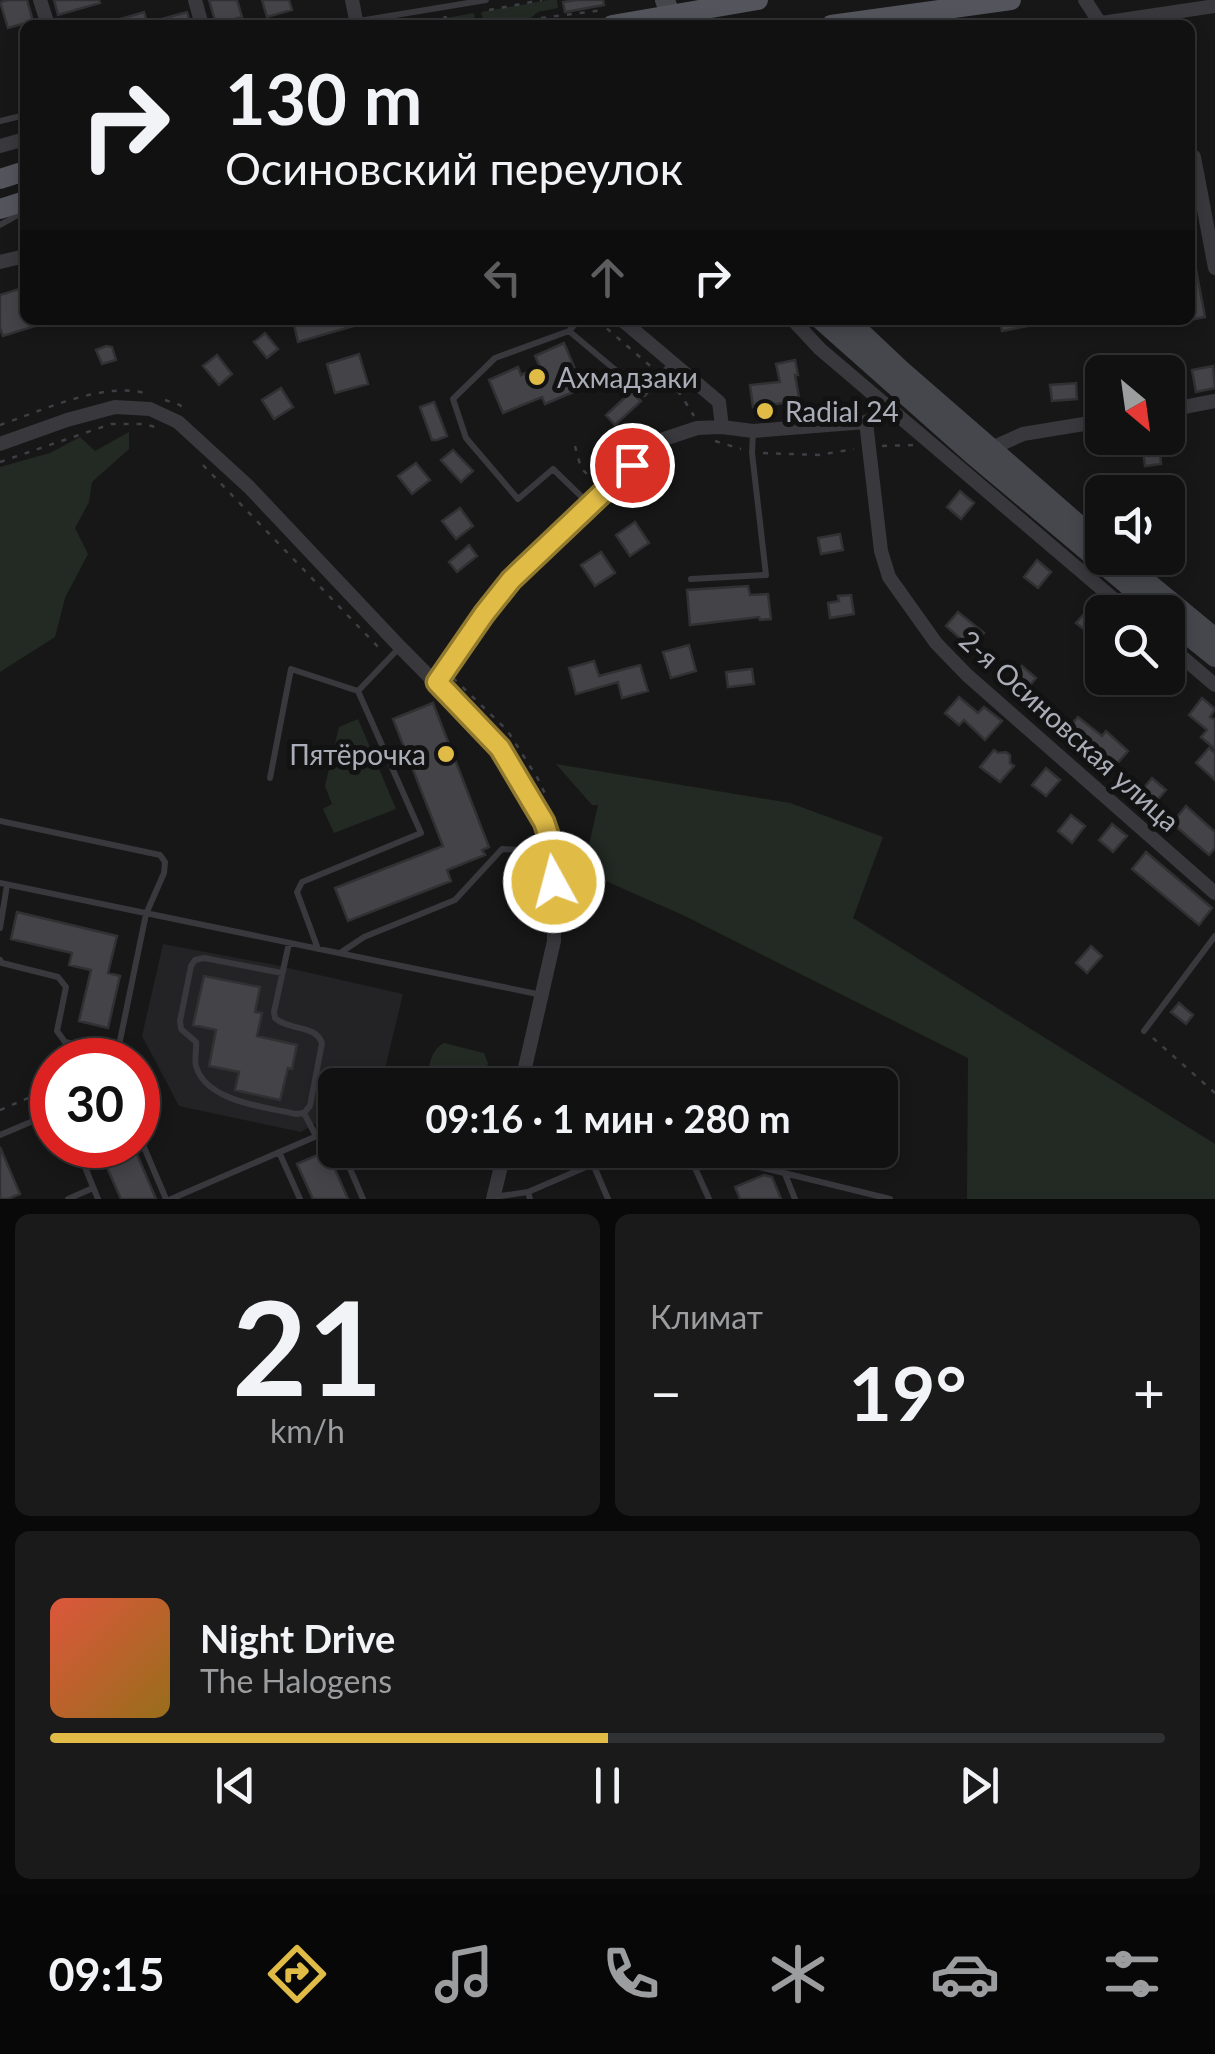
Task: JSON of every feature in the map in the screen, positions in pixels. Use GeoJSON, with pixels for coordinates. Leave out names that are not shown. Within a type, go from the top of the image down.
{"type":"FeatureCollection","features":[{"type":"Feature","properties":{"kind":"main road"},"geometry":{"type":"LineString","coordinates":[[627,20],[667,7],[758,0]]}},
{"type":"Feature","properties":{"kind":"main road"},"geometry":{"type":"LineString","coordinates":[[866,20],[1012,0]]}},
{"type":"Feature","properties":{"kind":"street"},"geometry":{"type":"LineString","coordinates":[[1121,20],[1215,6]]}},
{"type":"Feature","properties":{"kind":"street"},"geometry":{"type":"LineString","coordinates":[[1195,162],[1215,268]]}},
{"type":"Feature","properties":{"kind":"street"},"geometry":{"type":"LineString","coordinates":[[628,325],[719,402],[719,434]]}},
{"type":"Feature","properties":{"kind":"street"},"geometry":{"type":"LineString","coordinates":[[798,325],[890,410],[1110,595]]}},
{"type":"Feature","properties":{"kind":"street"},"geometry":{"type":"LineString","coordinates":[[827,325],[1140,595]]}},
{"type":"Feature","properties":{"kind":"street"},"geometry":{"type":"LineString","coordinates":[[853,325],[1085,530]]}},
{"type":"Feature","properties":{"kind":"street"},"geometry":{"type":"LineString","coordinates":[[1185,407],[1215,401]]}},
{"type":"Feature","properties":{"kind":"street"},"geometry":{"type":"LineString","coordinates":[[0,444],[116,407],[150,409],[178,422],[248,487],[400,647],[442,677],[500,748],[544,822],[554,852],[554,941],[525,1068]]}},
{"type":"Feature","properties":{"kind":"street"},"geometry":{"type":"LineString","coordinates":[[442,677],[511,580],[661,440],[697,428],[719,434],[866,422],[890,410]]}},
{"type":"Feature","properties":{"kind":"street","name":"2-я Осиновская улица"},"geometry":{"type":"LineString","coordinates":[[866,422],[882,551],[889,577],[936,643],[967,675],[1215,893]]}},
{"type":"Feature","properties":{"kind":"street"},"geometry":{"type":"LineString","coordinates":[[992,448],[1023,434],[1085,424]]}},
{"type":"Feature","properties":{"kind":"street"},"geometry":{"type":"LineString","coordinates":[[1136,575],[1207,640],[1215,657]]}},
{"type":"Feature","properties":{"kind":"street"},"geometry":{"type":"LineString","coordinates":[[1185,660],[1215,685]]}},
{"type":"Feature","properties":{"kind":"street"},"geometry":{"type":"LineString","coordinates":[[492,1198],[500,1168]]}},
{"type":"Feature","properties":{"kind":"lane"},"geometry":{"type":"LineString","coordinates":[[374,20],[486,0]]}},
{"type":"Feature","properties":{"kind":"lane"},"geometry":{"type":"LineString","coordinates":[[575,325],[570,331],[494,358],[453,399],[466,438],[518,499],[553,469],[589,504]]}},
{"type":"Feature","properties":{"kind":"lane"},"geometry":{"type":"LineString","coordinates":[[570,331],[644,394],[672,363]]}},
{"type":"Feature","properties":{"kind":"lane"},"geometry":{"type":"LineString","coordinates":[[691,580],[766,575],[753,431]]}},
{"type":"Feature","properties":{"kind":"lane"},"geometry":{"type":"LineString","coordinates":[[358,691],[400,647]]}},
{"type":"Feature","properties":{"kind":"lane"},"geometry":{"type":"LineString","coordinates":[[270,778],[292,669],[358,691],[421,834],[302,882],[297,892],[318,949]]}},
{"type":"Feature","properties":{"kind":"lane"},"geometry":{"type":"LineString","coordinates":[[0,821],[160,855],[165,862],[146,914],[120,1038]]}},
{"type":"Feature","properties":{"kind":"lane"},"geometry":{"type":"LineString","coordinates":[[339,954],[364,937],[455,900],[502,849],[554,852]]}},
{"type":"Feature","properties":{"kind":"lane"},"geometry":{"type":"LineString","coordinates":[[0,928],[4,884],[543,995]]}},
{"type":"Feature","properties":{"kind":"lane"},"geometry":{"type":"LineString","coordinates":[[1144,1030],[1215,936]]}},
{"type":"Feature","properties":{"kind":"lane"},"geometry":{"type":"LineString","coordinates":[[282,973],[204,958],[195,960],[180,1029],[196,1042],[196,1068],[219,1094],[238,1102],[304,1113],[310,1106],[322,1044],[316,1032],[282,1024],[275,1018],[289,943]]}},
{"type":"Feature","properties":{"kind":"lane"},"geometry":{"type":"LineString","coordinates":[[0,960],[58,977],[66,987],[57,1032],[61,1038]]}},
{"type":"Feature","properties":{"kind":"lane"},"geometry":{"type":"LineString","coordinates":[[154,1168],[169,1199],[316,1136],[304,1113]]}},
{"type":"Feature","properties":{"kind":"lane"},"geometry":{"type":"LineString","coordinates":[[0,1135],[30,1123]]}},
{"type":"Feature","properties":{"kind":"lane"},"geometry":{"type":"LineString","coordinates":[[280,1152],[300,1199]]}},
{"type":"Feature","properties":{"kind":"lane"},"geometry":{"type":"LineString","coordinates":[[85,1168],[98,1199]]}},
{"type":"Feature","properties":{"kind":"lane"},"geometry":{"type":"LineString","coordinates":[[350,1168],[363,1199]]}},
{"type":"Feature","properties":{"kind":"lane"},"geometry":{"type":"LineString","coordinates":[[492,1198],[529,1196],[585,1168]]}},
{"type":"Feature","properties":{"kind":"lane"},"geometry":{"type":"LineString","coordinates":[[595,1168],[608,1199]]}},
{"type":"Feature","properties":{"kind":"lane"},"geometry":{"type":"LineString","coordinates":[[696,1168],[709,1199]]}},
{"type":"Feature","properties":{"kind":"lane"},"geometry":{"type":"LineString","coordinates":[[763,1168],[890,1199]]}},
{"type":"Feature","properties":{"kind":"lane"},"geometry":{"type":"LineString","coordinates":[[784,1173],[794,1199]]}},
{"type":"Feature","properties":{"kind":"lane"},"geometry":{"type":"LineString","coordinates":[[68,1199],[93,1188]]}},
{"type":"Feature","properties":{"kind":"path"},"geometry":{"type":"LineString","coordinates":[[541,18],[594,9]]}},
{"type":"Feature","properties":{"kind":"path"},"geometry":{"type":"LineString","coordinates":[[0,462],[111,424],[144,424],[162,429]]}},
{"type":"Feature","properties":{"kind":"path"},"geometry":{"type":"LineString","coordinates":[[719,434],[752,453],[820,455],[868,446],[917,445]]}},
{"type":"Feature","properties":{"kind":"path"},"geometry":{"type":"LineString","coordinates":[[576,446],[581,468],[604,491]]}},
{"type":"Feature","properties":{"kind":"path"},"geometry":{"type":"LineString","coordinates":[[197,458],[389,658]]}},
{"type":"Feature","properties":{"kind":"path"},"geometry":{"type":"LineString","coordinates":[[442,677],[507,730],[550,806]]}},
{"type":"Feature","properties":{"kind":"path"},"geometry":{"type":"LineString","coordinates":[[567,861],[568,938]]}},
{"type":"Feature","properties":{"kind":"path"},"geometry":{"type":"LineString","coordinates":[[1144,1030],[1215,1093]]}},
{"type":"Feature","properties":{"kind":"path"},"geometry":{"type":"LineString","coordinates":[[0,1110],[30,1097]]}},
{"type":"Feature","properties":{"kind":"shaded area"},"geometry":{"type":"Polygon","coordinates":[[[548,0],[557,0],[558,8],[538,12],[528,20],[483,20],[481,12],[548,0]]]}},
{"type":"Feature","properties":{"kind":"shaded area"},"geometry":{"type":"Polygon","coordinates":[[[474,13],[475,20],[435,20],[474,13]]]}},
{"type":"Feature","properties":{"kind":"shaded area"},"geometry":{"type":"Polygon","coordinates":[[[129,432],[129,449],[92,482],[89,502],[75,528],[88,554],[65,598],[55,637],[0,672],[0,467],[50,453],[80,437],[95,451],[129,432]]]}},
{"type":"Feature","properties":{"kind":"shaded area"},"geometry":{"type":"Polygon","coordinates":[[[358,719],[396,809],[334,833],[323,809],[332,804],[325,786],[339,727],[358,719]]]}},
{"type":"Feature","properties":{"kind":"shaded area"},"geometry":{"type":"Polygon","coordinates":[[[556,764],[790,803],[883,837],[853,918],[1215,1144],[1215,1199],[967,1199],[968,1058],[685,916],[583,871],[598,805],[592,805],[556,764]]]}},
{"type":"Feature","properties":{"kind":"shaded area"},"geometry":{"type":"Polygon","coordinates":[[[163,944],[403,994],[385,1068],[318,1068],[318,1122],[301,1132],[179,1106],[160,1070],[160,1038],[142,1036],[163,944]]]}},
{"type":"Feature","properties":{"kind":"shaded area"},"geometry":{"type":"Polygon","coordinates":[[[444,1043],[484,1053],[487,1068],[429,1068],[444,1043]]]}},
{"type":"Feature","properties":{"kind":"building"},"geometry":{"type":"Polygon","coordinates":[[[27,0],[33,20],[20,20],[20,25],[8,28],[0,2],[27,0]]]}},
{"type":"Feature","properties":{"kind":"building"},"geometry":{"type":"Polygon","coordinates":[[[54,0],[99,0],[100,3],[58,15],[54,0]]]}},
{"type":"Feature","properties":{"kind":"building"},"geometry":{"type":"Polygon","coordinates":[[[209,0],[237,0],[242,17],[215,20],[209,0]]]}},
{"type":"Feature","properties":{"kind":"building"},"geometry":{"type":"Polygon","coordinates":[[[262,0],[289,0],[292,10],[267,17],[262,0]]]}},
{"type":"Feature","properties":{"kind":"building"},"geometry":{"type":"Polygon","coordinates":[[[603,0],[604,5],[565,12],[563,2],[603,0]]]}},
{"type":"Feature","properties":{"kind":"building"},"geometry":{"type":"Polygon","coordinates":[[[144,12],[146,20],[117,20],[144,12]]]}},
{"type":"Feature","properties":{"kind":"building"},"geometry":{"type":"Polygon","coordinates":[[[187,12],[189,20],[158,20],[187,12]]]}},
{"type":"Feature","properties":{"kind":"building"},"geometry":{"type":"Polygon","coordinates":[[[1195,264],[1205,317],[1195,319],[1195,264]]]}},
{"type":"Feature","properties":{"kind":"building"},"geometry":{"type":"Polygon","coordinates":[[[19,289],[20,325],[38,325],[3,336],[0,295],[19,289]]]}},
{"type":"Feature","properties":{"kind":"building"},"geometry":{"type":"Polygon","coordinates":[[[294,325],[357,325],[298,342],[294,325]]]}},
{"type":"Feature","properties":{"kind":"building"},"geometry":{"type":"Polygon","coordinates":[[[1001,325],[1033,325],[1002,331],[1001,325]]]}},
{"type":"Feature","properties":{"kind":"building"},"geometry":{"type":"Polygon","coordinates":[[[265,333],[278,349],[267,358],[254,342],[265,333]]]}},
{"type":"Feature","properties":{"kind":"building","name":"Ахмадзаки"},"geometry":{"type":"Polygon","coordinates":[[[564,343],[583,388],[545,404],[542,397],[503,413],[489,380],[518,367],[521,375],[540,367],[535,356],[564,343]]]}},
{"type":"Feature","properties":{"kind":"building"},"geometry":{"type":"Polygon","coordinates":[[[112,347],[116,360],[102,364],[96,350],[112,347]]]}},
{"type":"Feature","properties":{"kind":"building"},"geometry":{"type":"Polygon","coordinates":[[[359,354],[368,384],[335,393],[327,364],[359,354]]]}},
{"type":"Feature","properties":{"kind":"building"},"geometry":{"type":"Polygon","coordinates":[[[217,355],[232,374],[219,385],[203,366],[217,355]]]}},
{"type":"Feature","properties":{"kind":"building"},"geometry":{"type":"Polygon","coordinates":[[[795,360],[800,403],[753,407],[750,385],[780,382],[776,364],[795,360]]]}},
{"type":"Feature","properties":{"kind":"building"},"geometry":{"type":"Polygon","coordinates":[[[1213,366],[1215,388],[1196,392],[1192,370],[1213,366]]]}},
{"type":"Feature","properties":{"kind":"building"},"geometry":{"type":"Polygon","coordinates":[[[1076,383],[1077,399],[1052,401],[1050,385],[1076,383]]]}},
{"type":"Feature","properties":{"kind":"building"},"geometry":{"type":"Polygon","coordinates":[[[281,388],[293,407],[274,419],[262,400],[281,388]]]}},
{"type":"Feature","properties":{"kind":"building"},"geometry":{"type":"Polygon","coordinates":[[[631,392],[641,401],[615,425],[606,415],[631,392]]]}},
{"type":"Feature","properties":{"kind":"building"},"geometry":{"type":"Polygon","coordinates":[[[434,402],[447,436],[437,440],[432,440],[420,407],[434,402]]]}},
{"type":"Feature","properties":{"kind":"building"},"geometry":{"type":"Polygon","coordinates":[[[453,450],[473,471],[461,482],[441,460],[453,450]]]}},
{"type":"Feature","properties":{"kind":"building"},"geometry":{"type":"Polygon","coordinates":[[[1144,455],[1160,455],[1161,464],[1145,466],[1144,455]]]}},
{"type":"Feature","properties":{"kind":"building"},"geometry":{"type":"Polygon","coordinates":[[[416,463],[430,480],[412,494],[398,476],[416,463]]]}},
{"type":"Feature","properties":{"kind":"building"},"geometry":{"type":"Polygon","coordinates":[[[960,491],[974,503],[961,519],[947,507],[960,491]]]}},
{"type":"Feature","properties":{"kind":"building"},"geometry":{"type":"Polygon","coordinates":[[[460,508],[473,526],[456,539],[442,521],[460,508]]]}},
{"type":"Feature","properties":{"kind":"building"},"geometry":{"type":"Polygon","coordinates":[[[635,522],[649,543],[630,556],[616,535],[635,522]]]}},
{"type":"Feature","properties":{"kind":"building"},"geometry":{"type":"Polygon","coordinates":[[[840,534],[843,550],[821,554],[818,538],[840,534]]]}},
{"type":"Feature","properties":{"kind":"building"},"geometry":{"type":"Polygon","coordinates":[[[469,545],[477,556],[457,572],[449,562],[469,545]]]}},
{"type":"Feature","properties":{"kind":"building"},"geometry":{"type":"Polygon","coordinates":[[[601,552],[615,573],[595,586],[581,565],[601,552]]]}},
{"type":"Feature","properties":{"kind":"building"},"geometry":{"type":"Polygon","coordinates":[[[1037,560],[1051,572],[1038,588],[1024,577],[1037,560]]]}},
{"type":"Feature","properties":{"kind":"building"},"geometry":{"type":"Polygon","coordinates":[[[748,586],[750,595],[768,594],[771,619],[690,625],[687,590],[748,586]]]}},
{"type":"Feature","properties":{"kind":"building"},"geometry":{"type":"Polygon","coordinates":[[[851,595],[854,614],[830,618],[828,603],[839,601],[838,596],[851,595]]]}},
{"type":"Feature","properties":{"kind":"building"},"geometry":{"type":"Polygon","coordinates":[[[958,612],[984,633],[971,648],[946,626],[958,612]]]}},
{"type":"Feature","properties":{"kind":"building"},"geometry":{"type":"Polygon","coordinates":[[[1085,613],[1085,630],[1076,623],[1085,613]]]}},
{"type":"Feature","properties":{"kind":"building"},"geometry":{"type":"Polygon","coordinates":[[[689,645],[696,671],[671,678],[663,652],[689,645]]]}},
{"type":"Feature","properties":{"kind":"building"},"geometry":{"type":"Polygon","coordinates":[[[594,661],[599,676],[640,665],[648,691],[622,698],[618,682],[576,694],[569,668],[594,661]]]}},
{"type":"Feature","properties":{"kind":"building"},"geometry":{"type":"Polygon","coordinates":[[[1022,666],[1036,678],[1023,694],[1008,682],[1022,666]]]}},
{"type":"Feature","properties":{"kind":"building"},"geometry":{"type":"Polygon","coordinates":[[[752,669],[754,684],[728,687],[726,672],[752,669]]]}},
{"type":"Feature","properties":{"kind":"building"},"geometry":{"type":"Polygon","coordinates":[[[959,697],[978,713],[984,707],[1002,721],[985,740],[964,720],[959,725],[945,713],[959,697]]]}},
{"type":"Feature","properties":{"kind":"building"},"geometry":{"type":"Polygon","coordinates":[[[1202,698],[1215,709],[1210,717],[1215,720],[1215,749],[1201,737],[1207,730],[1189,715],[1202,698]]]}},
{"type":"Feature","properties":{"kind":"building"},"geometry":{"type":"Polygon","coordinates":[[[433,703],[489,847],[482,850],[485,855],[447,870],[451,881],[348,921],[335,888],[443,846],[393,719],[433,703]]]}},
{"type":"Feature","properties":{"kind":"building"},"geometry":{"type":"Polygon","coordinates":[[[1078,717],[1102,736],[1106,731],[1128,751],[1115,766],[1109,761],[1105,765],[1064,733],[1078,717]]]}},
{"type":"Feature","properties":{"kind":"building"},"geometry":{"type":"Polygon","coordinates":[[[1209,748],[1215,753],[1215,780],[1196,763],[1209,748]]]}},
{"type":"Feature","properties":{"kind":"building"},"geometry":{"type":"Polygon","coordinates":[[[994,750],[1010,755],[1014,766],[1000,782],[980,767],[994,750]]]}},
{"type":"Feature","properties":{"kind":"building"},"geometry":{"type":"Polygon","coordinates":[[[1046,768],[1060,780],[1046,796],[1032,785],[1046,768]]]}},
{"type":"Feature","properties":{"kind":"building"},"geometry":{"type":"Polygon","coordinates":[[[1152,778],[1166,790],[1152,806],[1138,795],[1152,778]]]}},
{"type":"Feature","properties":{"kind":"building"},"geometry":{"type":"Polygon","coordinates":[[[1186,806],[1215,832],[1215,848],[1209,855],[1172,823],[1186,806]]]}},
{"type":"Feature","properties":{"kind":"building"},"geometry":{"type":"Polygon","coordinates":[[[1071,815],[1085,826],[1072,843],[1058,831],[1071,815]]]}},
{"type":"Feature","properties":{"kind":"building"},"geometry":{"type":"Polygon","coordinates":[[[1112,824],[1127,836],[1113,852],[1099,840],[1112,824]]]}},
{"type":"Feature","properties":{"kind":"building"},"geometry":{"type":"Polygon","coordinates":[[[1146,852],[1212,908],[1199,925],[1132,869],[1146,852]]]}},
{"type":"Feature","properties":{"kind":"building"},"geometry":{"type":"Polygon","coordinates":[[[17,912],[117,936],[108,973],[120,976],[108,1028],[79,1021],[91,970],[69,965],[72,953],[11,939],[17,912]]]}},
{"type":"Feature","properties":{"kind":"building"},"geometry":{"type":"Polygon","coordinates":[[[1091,946],[1102,956],[1087,973],[1076,963],[1091,946]]]}},
{"type":"Feature","properties":{"kind":"building"},"geometry":{"type":"Polygon","coordinates":[[[204,976],[260,987],[255,1012],[262,1013],[257,1036],[297,1045],[280,1100],[235,1090],[239,1072],[209,1066],[216,1030],[193,1025],[204,976]]]}},
{"type":"Feature","properties":{"kind":"building"},"geometry":{"type":"Polygon","coordinates":[[[1179,1003],[1193,1015],[1186,1024],[1171,1012],[1179,1003]]]}},
{"type":"Feature","properties":{"kind":"building"},"geometry":{"type":"Polygon","coordinates":[[[0,1147],[20,1194],[8,1199],[0,1199],[0,1147]]]}},
{"type":"Feature","properties":{"kind":"building"},"geometry":{"type":"Polygon","coordinates":[[[318,1155],[318,1168],[334,1168],[348,1199],[313,1199],[297,1164],[318,1155]]]}},
{"type":"Feature","properties":{"kind":"building"},"geometry":{"type":"Polygon","coordinates":[[[107,1168],[143,1168],[156,1199],[121,1199],[107,1168]]]}},
{"type":"Feature","properties":{"kind":"building"},"geometry":{"type":"Polygon","coordinates":[[[764,1175],[772,1177],[781,1199],[740,1199],[735,1187],[764,1175]]]}},
{"type":"Feature","properties":{"kind":"place","name":"Ахмадзаки"},"geometry":{"type":"Point","coordinates":[537,377]}},
{"type":"Feature","properties":{"kind":"place","name":"Radial 24"},"geometry":{"type":"Point","coordinates":[765,411]}},
{"type":"Feature","properties":{"kind":"place","name":"Пятёрочка"},"geometry":{"type":"Point","coordinates":[446,754]}},
{"type":"Feature","properties":{"kind":"route"},"geometry":{"type":"LineString","coordinates":[[554,882],[554,852],[544,822],[500,748],[437,682],[511,580],[632,465]]}}]}
